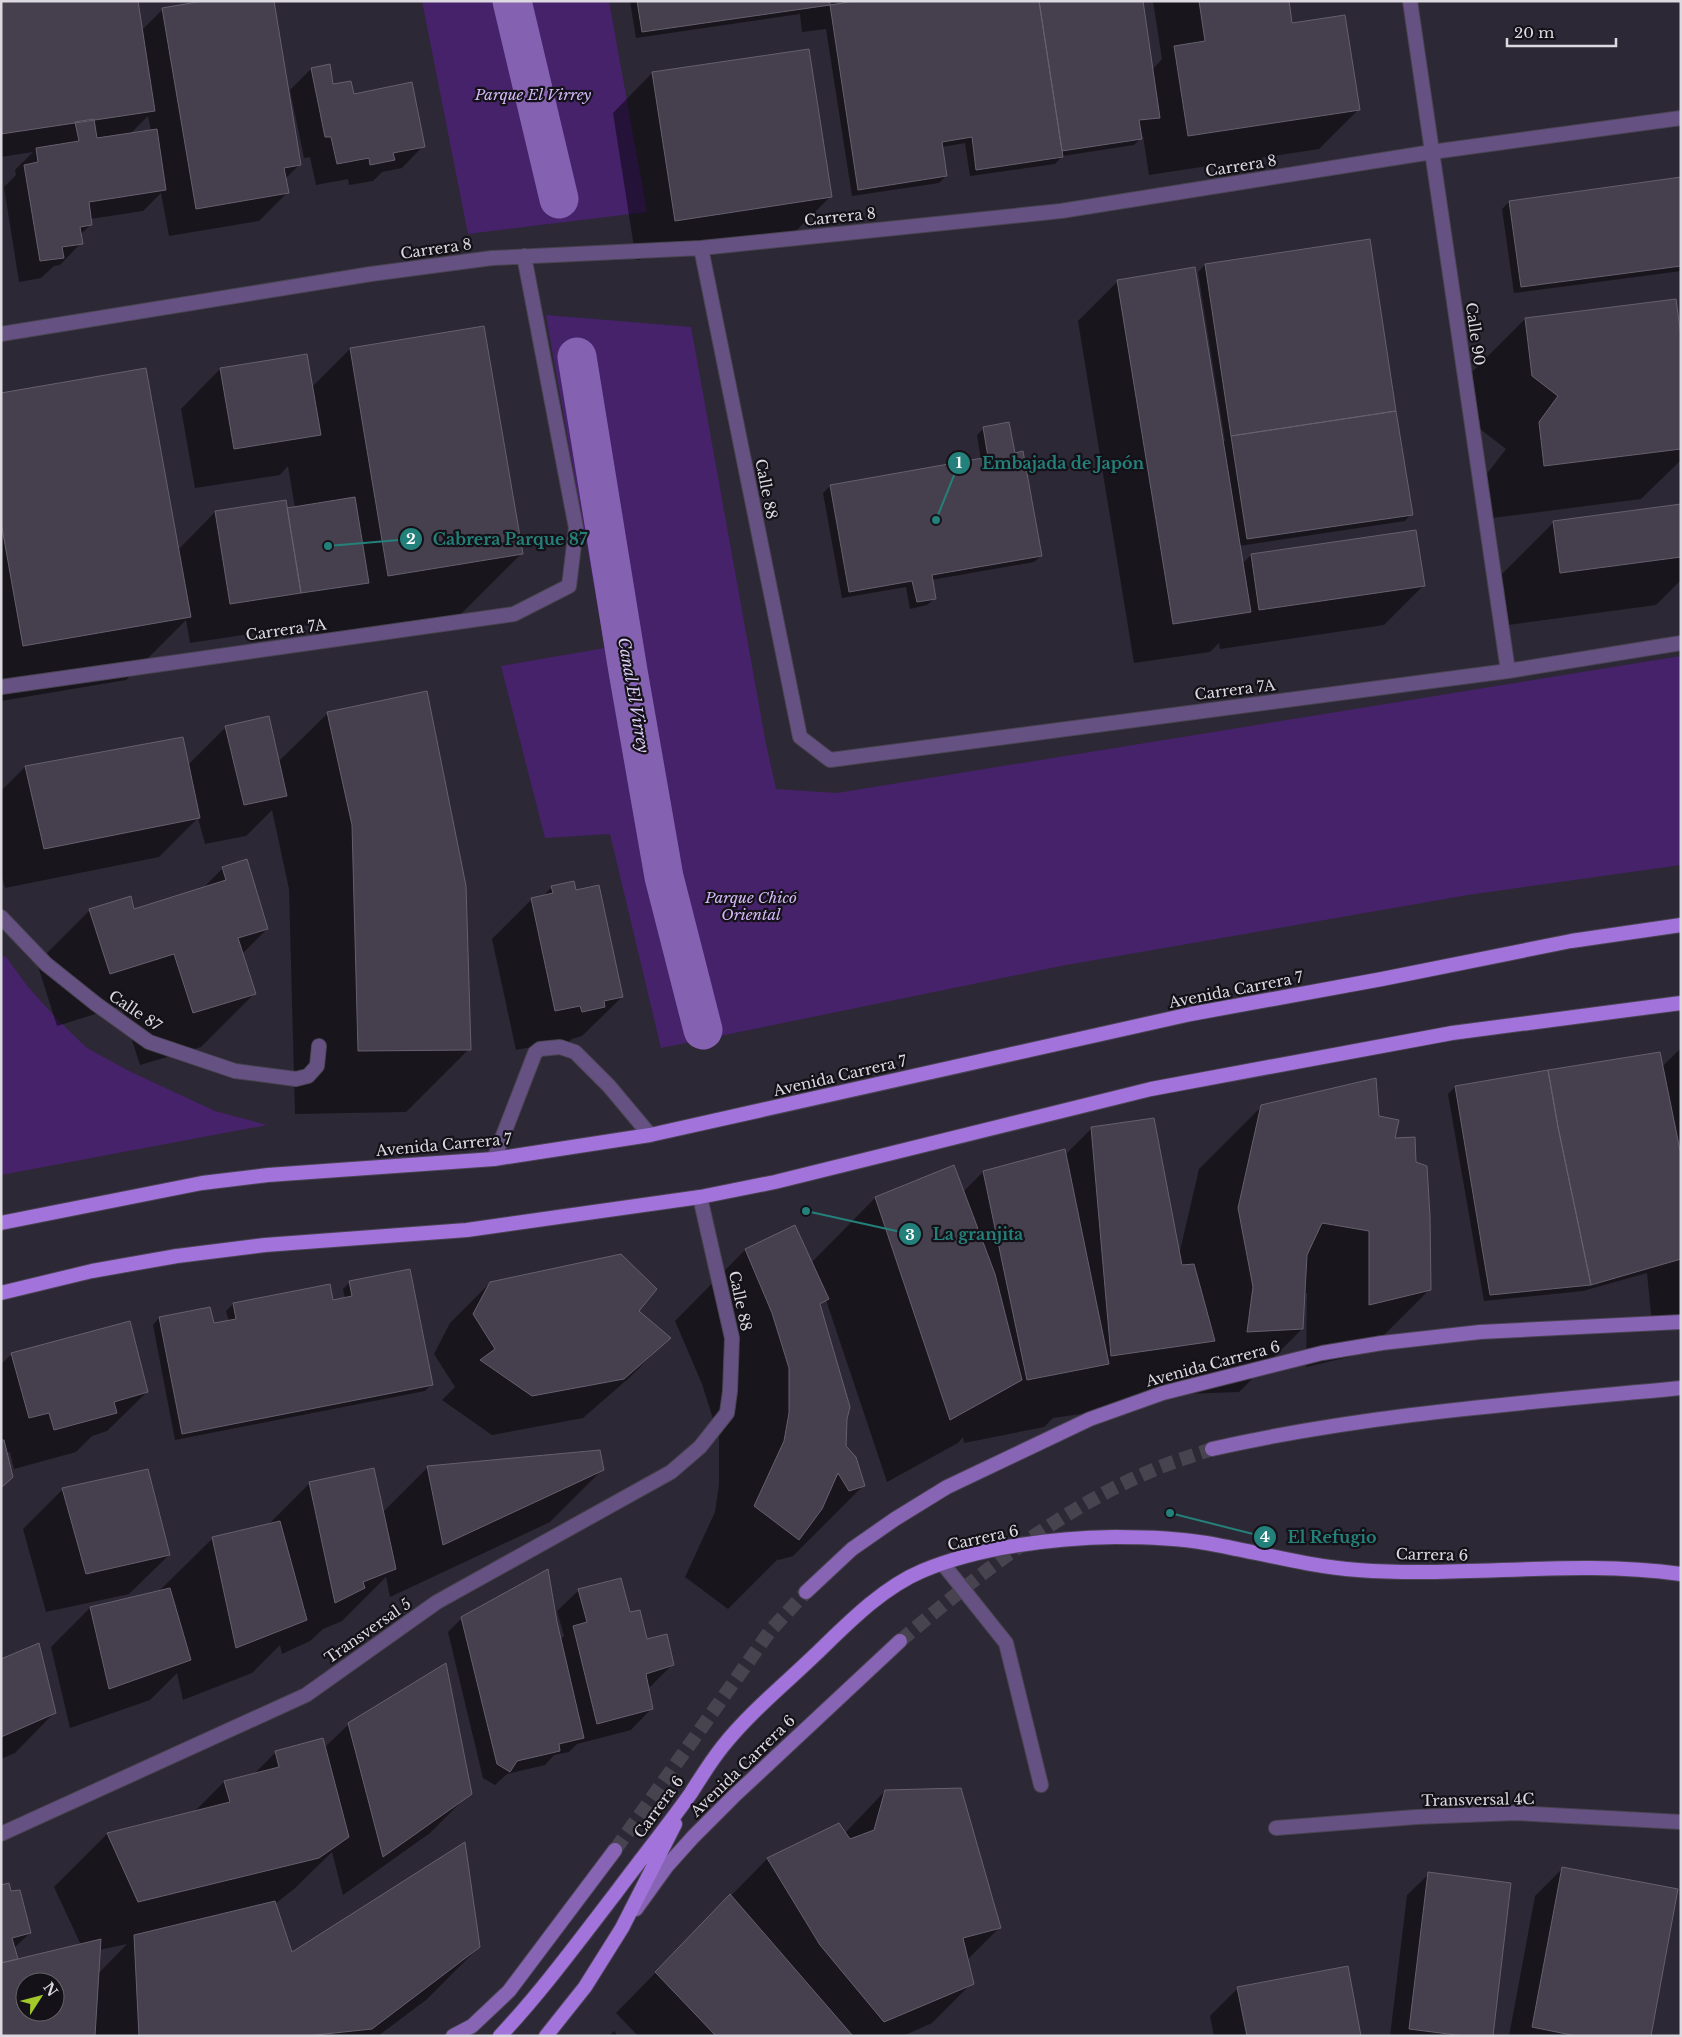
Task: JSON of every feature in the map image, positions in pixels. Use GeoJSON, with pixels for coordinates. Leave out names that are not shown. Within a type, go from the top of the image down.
{"type":"FeatureCollection","features":[{"type":"Feature","properties":{"kind":"main road","name":"Avenida Carrera 7"},"geometry":{"type":"LineString","coordinates":[[1,1223],[212,1182],[268,1175],[494,1159],[650,1135],[1191,1014],[1382,979],[1571,941],[1681,925]]}},
{"type":"Feature","properties":{"kind":"main road"},"geometry":{"type":"LineString","coordinates":[[1,1293],[92,1271],[177,1256],[265,1245],[466,1230],[700,1197],[775,1182],[1151,1088],[1452,1033],[1681,1003]]}},
{"type":"Feature","properties":{"kind":"main road","name":"Avenida Carrera 6"},"geometry":{"type":"LineString","coordinates":[[806,1592],[852,1549],[895,1518],[947,1487],[1090,1419],[1163,1393],[1322,1353],[1382,1343],[1480,1332],[1681,1322]]}},
{"type":"Feature","properties":{"kind":"main road"},"geometry":{"type":"LineString","coordinates":[[1212,1449],[1258,1438],[1363,1420],[1681,1388]]}},
{"type":"Feature","properties":{"kind":"main road","name":"Carrera 6"},"geometry":{"type":"LineString","coordinates":[[500,2036],[553,1975],[691,1792],[724,1744],[837,1634],[872,1603],[896,1586],[921,1572],[943,1564],[999,1550],[1040,1543],[1115,1537],[1161,1538],[1203,1542],[1317,1566],[1360,1570],[1450,1573],[1617,1568],[1681,1574]]}},
{"type":"Feature","properties":{"kind":"main road","name":"Avenida Carrera 6"},"geometry":{"type":"LineString","coordinates":[[546,2036],[585,1987],[622,1928],[667,1866],[740,1790],[900,1641]]}},
{"type":"Feature","properties":{"kind":"main road","name":"Avenida Carrera 6"},"geometry":{"type":"LineString","coordinates":[[622,1928],[691,1792]]}},
{"type":"Feature","properties":{"kind":"main road"},"geometry":{"type":"LineString","coordinates":[[453,2036],[472,2026],[509,1991],[615,1850]]}},
{"type":"Feature","properties":{"kind":"street","name":"Calle 90"},"geometry":{"type":"LineString","coordinates":[[1410,1],[1508,671]]}},
{"type":"Feature","properties":{"kind":"street","name":"Carrera 8"},"geometry":{"type":"LineString","coordinates":[[1,334],[371,274],[492,258],[701,248],[1061,212],[1432,152],[1681,118]]}},
{"type":"Feature","properties":{"kind":"street","name":"Calle 88"},"geometry":{"type":"LineString","coordinates":[[701,248],[800,737]]}},
{"type":"Feature","properties":{"kind":"street","name":"Carrera 7A"},"geometry":{"type":"LineString","coordinates":[[1,687],[514,614],[569,586],[576,528],[524,256]]}},
{"type":"Feature","properties":{"kind":"street","name":"Carrera 7A"},"geometry":{"type":"LineString","coordinates":[[800,737],[830,760],[1508,671],[1681,643]]}},
{"type":"Feature","properties":{"kind":"street","name":"Calle 87"},"geometry":{"type":"LineString","coordinates":[[1,916],[46,964],[96,1004],[149,1042],[235,1072],[296,1079],[308,1076],[317,1066],[319,1046]]}},
{"type":"Feature","properties":{"kind":"street"},"geometry":{"type":"LineString","coordinates":[[494,1159],[528,1069],[535,1053],[540,1049],[560,1047],[575,1052],[609,1086],[650,1135]]}},
{"type":"Feature","properties":{"kind":"street","name":"Calle 88"},"geometry":{"type":"LineString","coordinates":[[700,1197],[732,1338],[730,1391],[727,1413]]}},
{"type":"Feature","properties":{"kind":"street","name":"Transversal 5"},"geometry":{"type":"LineString","coordinates":[[1,1834],[306,1695],[437,1602],[672,1472],[700,1447],[727,1413]]}},
{"type":"Feature","properties":{"kind":"street"},"geometry":{"type":"LineString","coordinates":[[943,1564],[1006,1644],[1040,1785]]}},
{"type":"Feature","properties":{"kind":"street","name":"Transversal 4C"},"geometry":{"type":"LineString","coordinates":[[1276,1828],[1416,1817],[1516,1813],[1681,1822]]}},
{"type":"Feature","properties":{"kind":"green space","name":"Parque El Virrey"},"geometry":{"type":"Polygon","coordinates":[[[422,1],[609,1],[647,212],[468,234],[422,1]]]}},
{"type":"Feature","properties":{"kind":"green space","name":"Parque Chicó Oriental"},"geometry":{"type":"Polygon","coordinates":[[[546,315],[691,327],[766,744],[776,789],[837,793],[1681,656],[1681,865],[1468,895],[1066,965],[661,1048],[610,834],[545,838],[501,666],[605,648],[546,315]]]}},
{"type":"Feature","properties":{"kind":"green space"},"geometry":{"type":"Polygon","coordinates":[[[1,956],[6,957],[28,987],[87,1048],[131,1072],[215,1111],[267,1125],[1,1175],[1,956]]]}},
{"type":"Feature","properties":{"kind":"building"},"geometry":{"type":"Polygon","coordinates":[[[1,1],[138,1],[155,111],[1,134],[1,1]]]}},
{"type":"Feature","properties":{"kind":"building"},"geometry":{"type":"Polygon","coordinates":[[[203,1],[274,1],[301,165],[284,168],[289,193],[196,209],[162,8],[203,1]]]}},
{"type":"Feature","properties":{"kind":"building"},"geometry":{"type":"Polygon","coordinates":[[[637,1],[830,1],[830,5],[642,32],[637,1]]]}},
{"type":"Feature","properties":{"kind":"building"},"geometry":{"type":"Polygon","coordinates":[[[854,1],[1039,1],[1063,157],[976,170],[972,137],[942,142],[947,176],[858,190],[830,5],[854,1]]]}},
{"type":"Feature","properties":{"kind":"building"},"geometry":{"type":"Polygon","coordinates":[[[1039,1],[1143,1],[1160,118],[1139,120],[1142,139],[1062,151],[1039,1]]]}},
{"type":"Feature","properties":{"kind":"building"},"geometry":{"type":"Polygon","coordinates":[[[1199,1],[1289,1],[1292,23],[1345,15],[1360,110],[1188,136],[1174,46],[1205,41],[1199,1]]]}},
{"type":"Feature","properties":{"kind":"building"},"geometry":{"type":"Polygon","coordinates":[[[809,49],[832,197],[675,221],[652,72],[809,49]]]}},
{"type":"Feature","properties":{"kind":"building"},"geometry":{"type":"Polygon","coordinates":[[[330,64],[333,84],[351,81],[354,94],[412,82],[425,147],[393,153],[395,160],[370,165],[369,158],[337,164],[331,137],[325,137],[311,68],[330,64]]]}},
{"type":"Feature","properties":{"kind":"building"},"geometry":{"type":"Polygon","coordinates":[[[94,119],[97,138],[157,129],[166,190],[89,202],[92,225],[80,227],[83,244],[62,247],[64,258],[40,261],[24,165],[38,162],[36,148],[79,141],[75,122],[94,119]]]}},
{"type":"Feature","properties":{"kind":"building"},"geometry":{"type":"Polygon","coordinates":[[[1681,177],[1681,266],[1521,287],[1509,201],[1681,177]]]}},
{"type":"Feature","properties":{"kind":"building"},"geometry":{"type":"Polygon","coordinates":[[[1370,239],[1396,411],[1231,436],[1205,264],[1370,239]]]}},
{"type":"Feature","properties":{"kind":"building"},"geometry":{"type":"Polygon","coordinates":[[[1195,267],[1251,612],[1173,624],[1117,280],[1195,267]]]}},
{"type":"Feature","properties":{"kind":"building"},"geometry":{"type":"Polygon","coordinates":[[[1676,299],[1681,336],[1681,449],[1544,466],[1539,422],[1558,396],[1532,376],[1525,318],[1676,299]]]}},
{"type":"Feature","properties":{"kind":"building"},"geometry":{"type":"Polygon","coordinates":[[[484,326],[523,554],[388,576],[350,348],[484,326]]]}},
{"type":"Feature","properties":{"kind":"building"},"geometry":{"type":"Polygon","coordinates":[[[307,354],[321,435],[234,449],[220,368],[307,354]]]}},
{"type":"Feature","properties":{"kind":"building"},"geometry":{"type":"Polygon","coordinates":[[[146,368],[191,617],[23,646],[1,522],[1,393],[146,368]]]}},
{"type":"Feature","properties":{"kind":"building"},"geometry":{"type":"Polygon","coordinates":[[[1396,411],[1413,515],[1247,539],[1231,436],[1396,411]]]}},
{"type":"Feature","properties":{"kind":"building"},"geometry":{"type":"Polygon","coordinates":[[[1009,422],[1015,453],[1023,451],[1042,556],[932,575],[936,599],[917,602],[912,581],[849,592],[830,485],[988,457],[983,427],[1009,422]]]}},
{"type":"Feature","properties":{"kind":"building"},"geometry":{"type":"Polygon","coordinates":[[[355,497],[369,583],[301,593],[287,508],[355,497]]]}},
{"type":"Feature","properties":{"kind":"building"},"geometry":{"type":"Polygon","coordinates":[[[286,500],[301,593],[230,604],[215,511],[286,500]]]}},
{"type":"Feature","properties":{"kind":"building"},"geometry":{"type":"Polygon","coordinates":[[[1681,504],[1681,557],[1560,573],[1553,521],[1681,504]]]}},
{"type":"Feature","properties":{"kind":"building"},"geometry":{"type":"Polygon","coordinates":[[[1416,530],[1425,586],[1259,610],[1251,554],[1416,530]]]}},
{"type":"Feature","properties":{"kind":"building"},"geometry":{"type":"Polygon","coordinates":[[[427,691],[466,886],[471,1050],[358,1051],[352,825],[327,712],[427,691]]]}},
{"type":"Feature","properties":{"kind":"building"},"geometry":{"type":"Polygon","coordinates":[[[269,716],[287,796],[244,805],[225,726],[269,716]]]}},
{"type":"Feature","properties":{"kind":"building"},"geometry":{"type":"Polygon","coordinates":[[[183,737],[200,818],[44,849],[25,766],[183,737]]]}},
{"type":"Feature","properties":{"kind":"building"},"geometry":{"type":"Polygon","coordinates":[[[247,859],[268,929],[238,938],[256,994],[193,1013],[174,954],[110,974],[89,909],[131,896],[134,909],[226,880],[222,867],[247,859]]]}},
{"type":"Feature","properties":{"kind":"building"},"geometry":{"type":"Polygon","coordinates":[[[574,881],[576,890],[599,885],[623,997],[604,1001],[605,1007],[582,1012],[580,1006],[555,1011],[531,898],[553,893],[551,886],[574,881]]]}},
{"type":"Feature","properties":{"kind":"building"},"geometry":{"type":"Polygon","coordinates":[[[1660,1052],[1681,1155],[1681,1259],[1591,1285],[1548,1070],[1660,1052]]]}},
{"type":"Feature","properties":{"kind":"building"},"geometry":{"type":"Polygon","coordinates":[[[1548,1070],[1591,1285],[1490,1295],[1455,1086],[1548,1070]]]}},
{"type":"Feature","properties":{"kind":"building"},"geometry":{"type":"Polygon","coordinates":[[[1376,1078],[1379,1116],[1399,1120],[1395,1138],[1415,1137],[1416,1162],[1427,1166],[1431,1290],[1369,1305],[1369,1231],[1322,1223],[1307,1255],[1303,1329],[1247,1332],[1253,1287],[1238,1208],[1261,1105],[1376,1078]]]}},
{"type":"Feature","properties":{"kind":"building"},"geometry":{"type":"Polygon","coordinates":[[[1154,1118],[1182,1265],[1194,1264],[1215,1341],[1111,1356],[1091,1127],[1154,1118]]]}},
{"type":"Feature","properties":{"kind":"building"},"geometry":{"type":"Polygon","coordinates":[[[1065,1149],[1109,1364],[1027,1380],[983,1171],[1065,1149]]]}},
{"type":"Feature","properties":{"kind":"building"},"geometry":{"type":"Polygon","coordinates":[[[954,1165],[995,1274],[1022,1380],[950,1420],[875,1197],[954,1165]]]}},
{"type":"Feature","properties":{"kind":"building"},"geometry":{"type":"Polygon","coordinates":[[[795,1225],[829,1299],[820,1304],[850,1407],[847,1419],[846,1446],[856,1457],[865,1486],[849,1491],[838,1473],[822,1509],[799,1540],[754,1506],[784,1441],[789,1413],[789,1368],[772,1313],[745,1249],[795,1225]]]}},
{"type":"Feature","properties":{"kind":"building"},"geometry":{"type":"Polygon","coordinates":[[[621,1254],[657,1289],[639,1311],[671,1338],[624,1379],[532,1396],[480,1360],[495,1349],[473,1314],[490,1282],[621,1254]]]}},
{"type":"Feature","properties":{"kind":"building"},"geometry":{"type":"Polygon","coordinates":[[[410,1269],[433,1385],[182,1434],[159,1317],[210,1307],[214,1323],[236,1319],[233,1303],[330,1284],[333,1300],[352,1296],[349,1281],[410,1269]]]}},
{"type":"Feature","properties":{"kind":"building"},"geometry":{"type":"Polygon","coordinates":[[[130,1321],[148,1392],[114,1402],[117,1413],[54,1430],[49,1413],[29,1418],[11,1353],[130,1321]]]}},
{"type":"Feature","properties":{"kind":"building"},"geometry":{"type":"Polygon","coordinates":[[[1,1440],[4,1440],[13,1477],[1,1488],[1,1440]]]}},
{"type":"Feature","properties":{"kind":"building"},"geometry":{"type":"Polygon","coordinates":[[[600,1450],[604,1470],[443,1545],[427,1466],[600,1450]]]}},
{"type":"Feature","properties":{"kind":"building"},"geometry":{"type":"Polygon","coordinates":[[[374,1468],[396,1569],[363,1582],[365,1588],[335,1603],[309,1482],[374,1468]]]}},
{"type":"Feature","properties":{"kind":"building"},"geometry":{"type":"Polygon","coordinates":[[[148,1469],[170,1555],[86,1574],[62,1488],[148,1469]]]}},
{"type":"Feature","properties":{"kind":"building"},"geometry":{"type":"Polygon","coordinates":[[[280,1521],[307,1620],[236,1648],[212,1537],[280,1521]]]}},
{"type":"Feature","properties":{"kind":"building"},"geometry":{"type":"Polygon","coordinates":[[[548,1569],[557,1622],[584,1738],[559,1744],[560,1751],[517,1761],[510,1772],[497,1764],[461,1617],[548,1569]]]}},
{"type":"Feature","properties":{"kind":"building"},"geometry":{"type":"Polygon","coordinates":[[[621,1578],[630,1612],[640,1610],[647,1639],[667,1634],[674,1665],[646,1674],[653,1709],[597,1724],[573,1626],[587,1622],[578,1589],[621,1578]]]}},
{"type":"Feature","properties":{"kind":"building"},"geometry":{"type":"Polygon","coordinates":[[[170,1588],[191,1660],[109,1689],[90,1607],[170,1588]]]}},
{"type":"Feature","properties":{"kind":"building"},"geometry":{"type":"Polygon","coordinates":[[[39,1643],[56,1713],[1,1737],[1,1659],[39,1643]]]}},
{"type":"Feature","properties":{"kind":"building"},"geometry":{"type":"Polygon","coordinates":[[[446,1663],[472,1794],[383,1857],[348,1723],[446,1663]]]}},
{"type":"Feature","properties":{"kind":"building"},"geometry":{"type":"Polygon","coordinates":[[[323,1738],[349,1837],[319,1858],[138,1902],[107,1833],[230,1802],[224,1781],[279,1767],[275,1751],[323,1738]]]}},
{"type":"Feature","properties":{"kind":"building"},"geometry":{"type":"Polygon","coordinates":[[[961,1788],[1001,1928],[963,1938],[974,1984],[884,2022],[820,1945],[767,1858],[839,1823],[850,1839],[874,1830],[885,1790],[961,1788]]]}},
{"type":"Feature","properties":{"kind":"building"},"geometry":{"type":"Polygon","coordinates":[[[465,1842],[480,1947],[372,2029],[306,2036],[139,2036],[134,1935],[275,1901],[292,1952],[465,1842]]]}},
{"type":"Feature","properties":{"kind":"building"},"geometry":{"type":"Polygon","coordinates":[[[1562,1867],[1678,1889],[1651,2036],[1576,2036],[1532,2027],[1562,1867]]]}},
{"type":"Feature","properties":{"kind":"building"},"geometry":{"type":"Polygon","coordinates":[[[1428,1872],[1511,1883],[1493,2036],[1464,2036],[1409,2029],[1428,1872]]]}},
{"type":"Feature","properties":{"kind":"building"},"geometry":{"type":"Polygon","coordinates":[[[9,1883],[11,1891],[20,1890],[31,1933],[12,1938],[18,1959],[1,1963],[1,1885],[9,1883]]]}},
{"type":"Feature","properties":{"kind":"building"},"geometry":{"type":"Polygon","coordinates":[[[730,1894],[853,2036],[716,2036],[655,1972],[730,1894]]]}},
{"type":"Feature","properties":{"kind":"building"},"geometry":{"type":"Polygon","coordinates":[[[101,1939],[95,2036],[1,2036],[1,1963],[101,1939]]]}},
{"type":"Feature","properties":{"kind":"building"},"geometry":{"type":"Polygon","coordinates":[[[1348,1966],[1361,2036],[1247,2036],[1237,1987],[1348,1966]]]}},
{"type":"Feature","properties":{"kind":"waterway","name":"Canal El Virrey"},"geometry":{"type":"LineString","coordinates":[[512,1],[559,199]]}},
{"type":"Feature","properties":{"kind":"waterway","name":"Canal El Virrey"},"geometry":{"type":"LineString","coordinates":[[577,357],[628,671],[664,877],[703,1030]]}},
{"type":"Feature","properties":{"kind":"tunnel"},"geometry":{"type":"LineString","coordinates":[[900,1641],[989,1569],[1020,1546],[1083,1505],[1151,1471],[1212,1449]]}},
{"type":"Feature","properties":{"kind":"tunnel"},"geometry":{"type":"LineString","coordinates":[[615,1850],[770,1631],[806,1592]]}},
{"type":"Feature","properties":{"kind":"place","name":"Embajada de Japón"},"geometry":{"type":"Point","coordinates":[936,520]}},
{"type":"Feature","properties":{"kind":"place","name":"Cabrera Parque 87"},"geometry":{"type":"Point","coordinates":[328,546]}},
{"type":"Feature","properties":{"kind":"place","name":"La granjita"},"geometry":{"type":"Point","coordinates":[806,1211]}},
{"type":"Feature","properties":{"kind":"place","name":"El Refugio"},"geometry":{"type":"Point","coordinates":[1170,1513]}}]}
